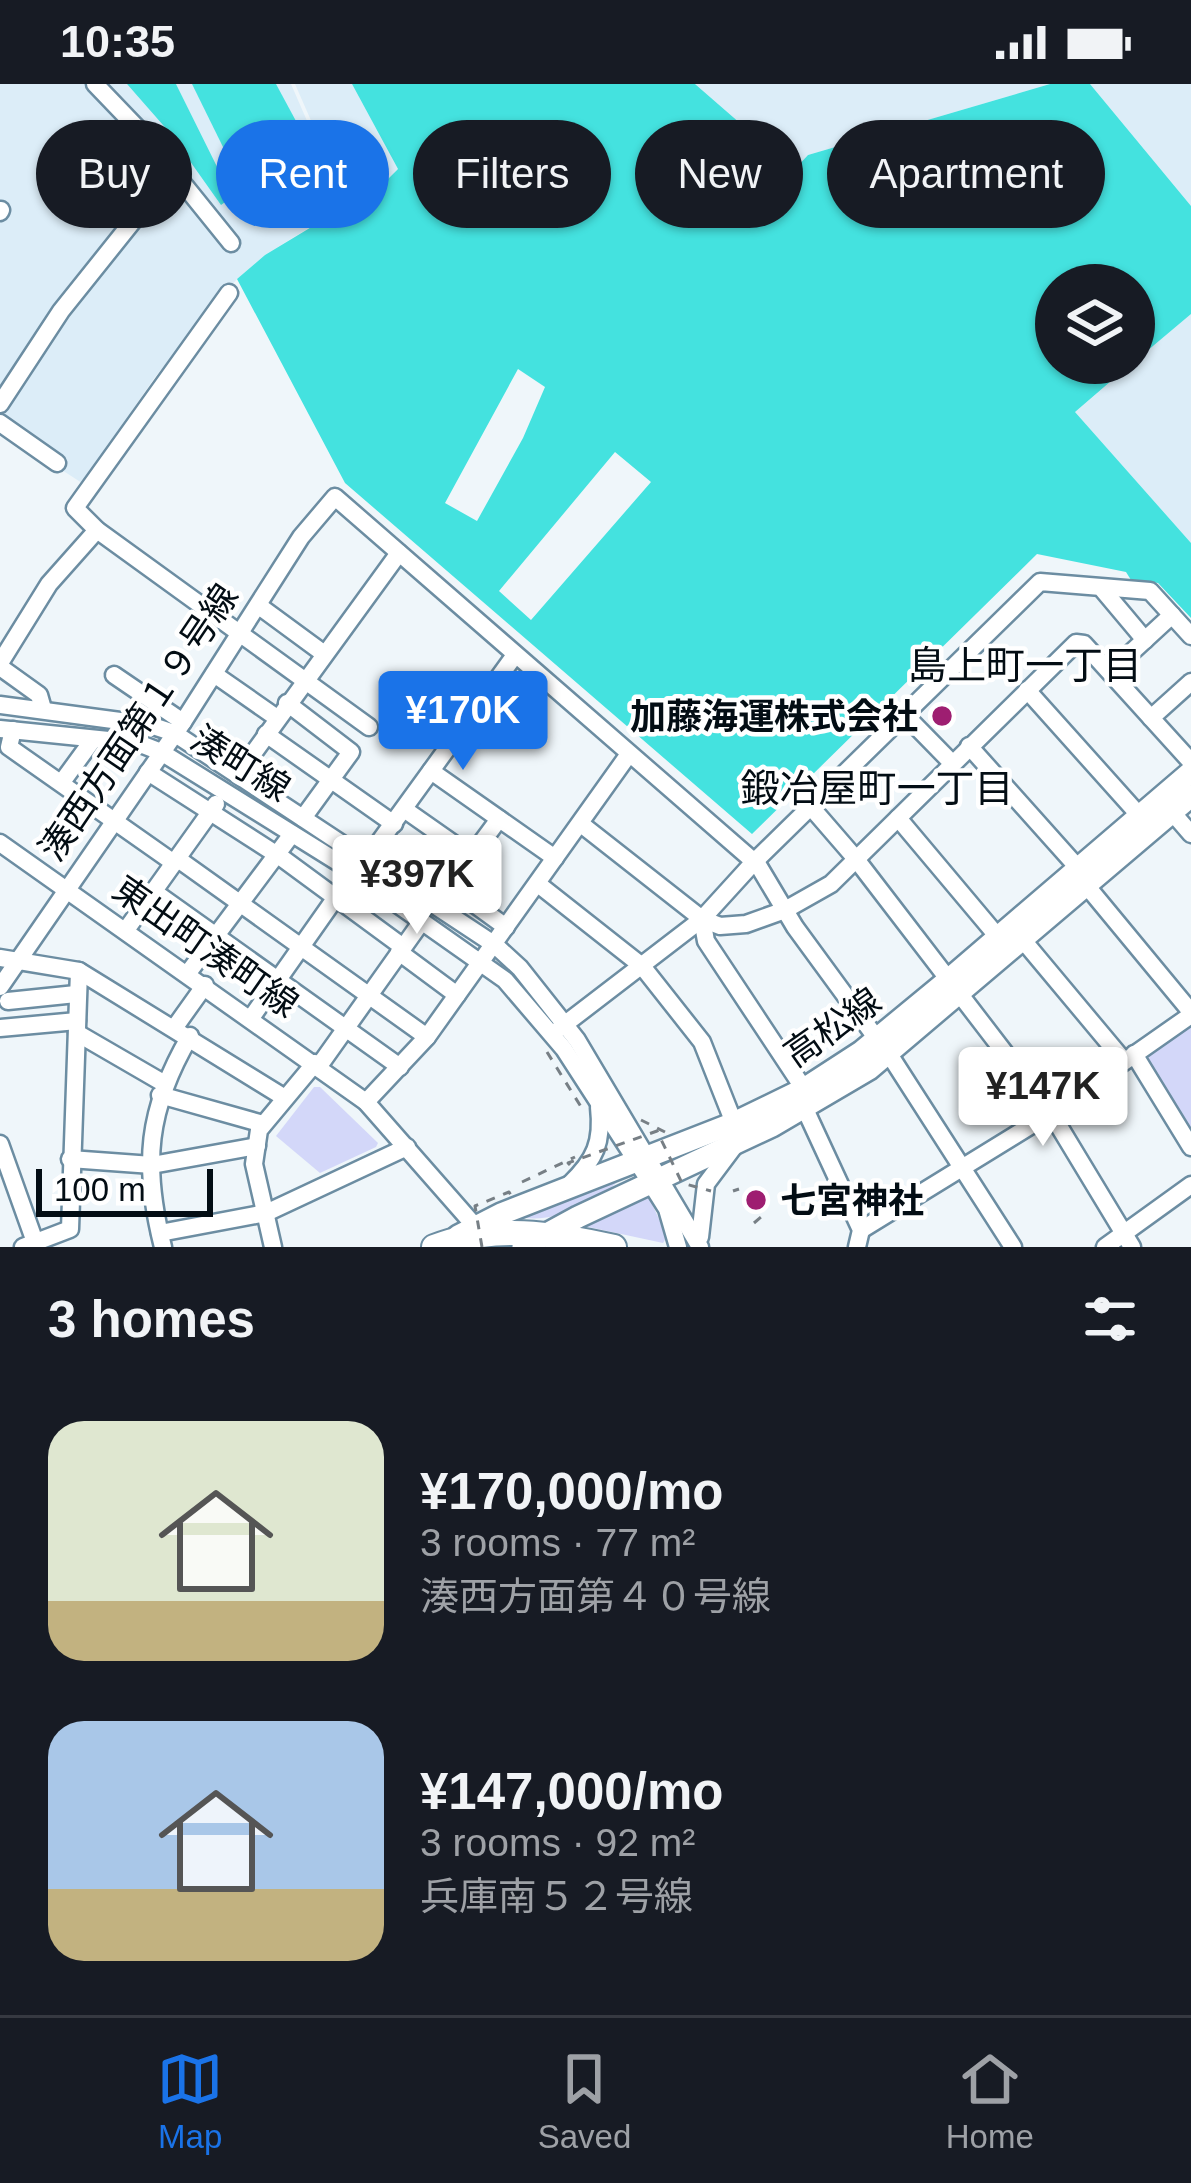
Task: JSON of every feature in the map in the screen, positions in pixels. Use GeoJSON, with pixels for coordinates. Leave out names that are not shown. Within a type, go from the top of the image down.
{"type":"FeatureCollection","features":[{"type":"Feature","properties":{"kind":"highway"},"geometry":{"type":"LineString","coordinates":[[443,1243],[480,1235],[549,1234],[614,1247]]}},
{"type":"Feature","properties":{"kind":"main road","name":"高松線"},"geometry":{"type":"LineString","coordinates":[[524,1247],[649,1170],[804,1099],[883,1047],[952,988],[1022,939],[1139,815],[1191,772]]}},
{"type":"Feature","properties":{"kind":"main road","name":"高松線"},"geometry":{"type":"LineString","coordinates":[[952,988],[998,938],[1191,796]]}},
{"type":"Feature","properties":{"kind":"main road","name":"高松線"},"geometry":{"type":"LineString","coordinates":[[480,1235],[565,1189],[649,1170]]}},
{"type":"Feature","properties":{"kind":"street"},"geometry":{"type":"LineString","coordinates":[[95,84],[128,120]]}},
{"type":"Feature","properties":{"kind":"street"},"geometry":{"type":"LineString","coordinates":[[192,194],[231,243]]}},
{"type":"Feature","properties":{"kind":"street"},"geometry":{"type":"LineString","coordinates":[[0,404],[62,311],[127,228]]}},
{"type":"Feature","properties":{"kind":"street"},"geometry":{"type":"LineString","coordinates":[[229,293],[75,508],[97,530],[369,727]]}},
{"type":"Feature","properties":{"kind":"street"},"geometry":{"type":"LineString","coordinates":[[1,425],[57,463]]}},
{"type":"Feature","properties":{"kind":"street","name":"湊西方面第１９号線"},"geometry":{"type":"LineString","coordinates":[[5,989],[9,959],[116,819],[293,549],[334,497],[399,553]]}},
{"type":"Feature","properties":{"kind":"street"},"geometry":{"type":"LineString","coordinates":[[43,709],[39,695],[0,665],[50,584],[97,530]]}},
{"type":"Feature","properties":{"kind":"street"},"geometry":{"type":"LineString","coordinates":[[239,773],[399,553],[760,868],[1013,1247]]}},
{"type":"Feature","properties":{"kind":"street"},"geometry":{"type":"LineString","coordinates":[[552,1032],[702,919],[753,863],[1040,582],[1150,591],[1191,636]]}},
{"type":"Feature","properties":{"kind":"street"},"geometry":{"type":"LineString","coordinates":[[1103,590],[1144,640]]}},
{"type":"Feature","properties":{"kind":"street"},"geometry":{"type":"LineString","coordinates":[[259,606],[323,653]]}},
{"type":"Feature","properties":{"kind":"street"},"geometry":{"type":"LineString","coordinates":[[1110,672],[1172,615]]}},
{"type":"Feature","properties":{"kind":"street"},"geometry":{"type":"LineString","coordinates":[[581,824],[702,919],[720,926],[746,924],[785,910],[831,884],[1076,644],[1084,644],[1191,763]]}},
{"type":"Feature","properties":{"kind":"street"},"geometry":{"type":"LineString","coordinates":[[367,859],[515,655]]}},
{"type":"Feature","properties":{"kind":"street"},"geometry":{"type":"LineString","coordinates":[[188,973],[351,752],[214,674]]}},
{"type":"Feature","properties":{"kind":"street"},"geometry":{"type":"LineString","coordinates":[[114,675],[178,728]]}},
{"type":"Feature","properties":{"kind":"street"},"geometry":{"type":"LineString","coordinates":[[1151,718],[1191,682]]}},
{"type":"Feature","properties":{"kind":"street"},"geometry":{"type":"LineString","coordinates":[[1028,690],[1139,815]]}},
{"type":"Feature","properties":{"kind":"street","name":"湊町線"},"geometry":{"type":"LineString","coordinates":[[0,705],[178,728],[239,773],[353,873],[506,980],[552,1032],[594,1111],[649,1170],[678,1247]]}},
{"type":"Feature","properties":{"kind":"street"},"geometry":{"type":"LineString","coordinates":[[905,715],[952,763]]}},
{"type":"Feature","properties":{"kind":"street","name":"湊町線"},"geometry":{"type":"LineString","coordinates":[[178,728],[279,810],[475,937],[495,945]]}},
{"type":"Feature","properties":{"kind":"street"},"geometry":{"type":"LineString","coordinates":[[266,734],[331,779],[471,856]]}},
{"type":"Feature","properties":{"kind":"street"},"geometry":{"type":"LineString","coordinates":[[6,737],[62,782],[427,1037]]}},
{"type":"Feature","properties":{"kind":"street","name":"湊町線"},"geometry":{"type":"LineString","coordinates":[[6,737],[138,743],[161,752],[223,792],[367,859],[495,945],[700,1247]]}},
{"type":"Feature","properties":{"kind":"street"},"geometry":{"type":"LineString","coordinates":[[62,782],[92,741]]}},
{"type":"Feature","properties":{"kind":"street"},"geometry":{"type":"LineString","coordinates":[[702,919],[706,941],[804,1099],[859,1239],[1191,1014],[969,746]]}},
{"type":"Feature","properties":{"kind":"street"},"geometry":{"type":"LineString","coordinates":[[366,1102],[427,1037],[628,754]]}},
{"type":"Feature","properties":{"kind":"street"},"geometry":{"type":"LineString","coordinates":[[431,771],[555,858]]}},
{"type":"Feature","properties":{"kind":"street"},"geometry":{"type":"LineString","coordinates":[[148,772],[336,898],[458,995]]}},
{"type":"Feature","properties":{"kind":"street"},"geometry":{"type":"LineString","coordinates":[[126,930],[223,792]]}},
{"type":"Feature","properties":{"kind":"street"},"geometry":{"type":"LineString","coordinates":[[811,807],[1051,1113],[1129,1240]]}},
{"type":"Feature","properties":{"kind":"street"},"geometry":{"type":"LineString","coordinates":[[1172,812],[1191,834]]}},
{"type":"Feature","properties":{"kind":"street"},"geometry":{"type":"LineString","coordinates":[[898,818],[998,938]]}},
{"type":"Feature","properties":{"kind":"street"},"geometry":{"type":"LineString","coordinates":[[436,904],[500,819]]}},
{"type":"Feature","properties":{"kind":"street","name":"東出町湊町線"},"geometry":{"type":"LineString","coordinates":[[0,843],[366,1102],[480,1235]]}},
{"type":"Feature","properties":{"kind":"street"},"geometry":{"type":"LineString","coordinates":[[251,1018],[353,873]]}},
{"type":"Feature","properties":{"kind":"street","name":"湊町線"},"geometry":{"type":"LineString","coordinates":[[391,882],[472,942],[481,963]]}},
{"type":"Feature","properties":{"kind":"street"},"geometry":{"type":"LineString","coordinates":[[538,884],[642,966],[702,1042],[736,1133],[706,1184],[700,1247]]}},
{"type":"Feature","properties":{"kind":"street"},"geometry":{"type":"LineString","coordinates":[[448,885],[506,927]]}},
{"type":"Feature","properties":{"kind":"street"},"geometry":{"type":"LineString","coordinates":[[153,891],[400,1067]]}},
{"type":"Feature","properties":{"kind":"street"},"geometry":{"type":"LineString","coordinates":[[273,1247],[254,1164],[263,1124],[346,1028],[422,921]]}},
{"type":"Feature","properties":{"kind":"street"},"geometry":{"type":"LineString","coordinates":[[1022,939],[1129,1058],[1191,1147]]}},
{"type":"Feature","properties":{"kind":"street"},"geometry":{"type":"LineString","coordinates":[[9,959],[79,971],[285,1098]]}},
{"type":"Feature","properties":{"kind":"street"},"geometry":{"type":"LineString","coordinates":[[0,1144],[29,1245],[70,1229],[79,971]]}},
{"type":"Feature","properties":{"kind":"street"},"geometry":{"type":"LineString","coordinates":[[205,985],[182,1032],[156,1107],[152,1165],[162,1240],[266,1214],[407,1147]]}},
{"type":"Feature","properties":{"kind":"street"},"geometry":{"type":"LineString","coordinates":[[76,994],[5,989],[5,1028],[77,1027],[163,1089],[263,1124]]}},
{"type":"Feature","properties":{"kind":"street"},"geometry":{"type":"LineString","coordinates":[[565,1189],[593,1160],[599,1146],[594,1111]]}},
{"type":"Feature","properties":{"kind":"street"},"geometry":{"type":"LineString","coordinates":[[70,1159],[152,1165],[257,1146]]}},
{"type":"Feature","properties":{"kind":"street"},"geometry":{"type":"LineString","coordinates":[[1105,1247],[1129,1240],[1191,1185]]}},
{"type":"Feature","properties":{"kind":"path"},"geometry":{"type":"LineString","coordinates":[[552,1032],[594,1111]]}},
{"type":"Feature","properties":{"kind":"path"},"geometry":{"type":"LineString","coordinates":[[547,1170],[665,1132],[642,1122],[634,1109]]}},
{"type":"Feature","properties":{"kind":"path"},"geometry":{"type":"LineString","coordinates":[[643,1129],[654,1132],[682,1183],[711,1191]]}},
{"type":"Feature","properties":{"kind":"path"},"geometry":{"type":"LineString","coordinates":[[522,1182],[577,1155],[580,1147]]}},
{"type":"Feature","properties":{"kind":"path"},"geometry":{"type":"LineString","coordinates":[[480,1235],[475,1206],[509,1192],[512,1197]]}},
{"type":"Feature","properties":{"kind":"path"},"geometry":{"type":"LineString","coordinates":[[468,1202],[484,1207],[523,1192]]}},
{"type":"Feature","properties":{"kind":"path"},"geometry":{"type":"LineString","coordinates":[[754,1223],[760,1217]]}},
{"type":"Feature","properties":{"kind":"shaded area"},"geometry":{"type":"Polygon","coordinates":[[[0,84],[127,84],[160,120],[36,120],[36,228],[192,228],[192,155],[216,181],[216,228],[308,228],[237,279],[155,377],[82,483],[0,430],[0,84]]]}},
{"type":"Feature","properties":{"kind":"shaded area"},"geometry":{"type":"Polygon","coordinates":[[[176,84],[291,84],[307,120],[216,120],[216,166],[176,84]]]}},
{"type":"Feature","properties":{"kind":"shaded area"},"geometry":{"type":"Polygon","coordinates":[[[295,84],[352,84],[371,120],[311,120],[295,84]]]}},
{"type":"Feature","properties":{"kind":"shaded area"},"geometry":{"type":"Polygon","coordinates":[[[695,84],[1050,84],[927,120],[827,120],[827,149],[803,160],[803,120],[736,120],[695,84]]]}},
{"type":"Feature","properties":{"kind":"shaded area"},"geometry":{"type":"Polygon","coordinates":[[[1090,84],[1191,84],[1191,206],[1090,84]]]}},
{"type":"Feature","properties":{"kind":"shaded area"},"geometry":{"type":"Polygon","coordinates":[[[389,152],[398,169],[389,179],[389,152]]]}},
{"type":"Feature","properties":{"kind":"shaded area"},"geometry":{"type":"Polygon","coordinates":[[[1191,314],[1191,543],[1075,412],[1108,384],[1155,384],[1155,344],[1191,314]]]}},
{"type":"Feature","properties":{"kind":"shaded area"},"geometry":{"type":"Polygon","coordinates":[[[1191,1026],[1191,1137],[1147,1062],[1150,1054],[1191,1026]]]}},
{"type":"Feature","properties":{"kind":"shaded area"},"geometry":{"type":"Polygon","coordinates":[[[314,1087],[320,1087],[378,1143],[376,1147],[320,1173],[276,1136],[314,1087]]]}},
{"type":"Feature","properties":{"kind":"shaded area"},"geometry":{"type":"Polygon","coordinates":[[[622,1176],[574,1210],[544,1218],[516,1216],[622,1176]]]}},
{"type":"Feature","properties":{"kind":"shaded area"},"geometry":{"type":"Polygon","coordinates":[[[649,1197],[667,1237],[663,1243],[584,1226],[649,1197]]]}},
{"type":"Feature","properties":{"kind":"water"},"geometry":{"type":"Polygon","coordinates":[[[127,84],[176,84],[216,165],[216,198],[192,164],[192,120],[159,120],[127,84]]]}},
{"type":"Feature","properties":{"kind":"water"},"geometry":{"type":"Polygon","coordinates":[[[192,84],[276,84],[295,120],[216,120],[216,133],[192,84]]]}},
{"type":"Feature","properties":{"kind":"water"},"geometry":{"type":"Polygon","coordinates":[[[352,84],[695,84],[736,120],[635,120],[635,228],[803,228],[803,160],[827,149],[827,228],[1105,228],[1105,120],[927,120],[1050,84],[1090,84],[1191,206],[1191,314],[1155,344],[1155,264],[1035,264],[1035,384],[1108,384],[1075,412],[1191,543],[1191,618],[1158,583],[1037,554],[752,834],[345,483],[237,279],[310,228],[389,228],[389,178],[398,169],[389,152],[389,120],[371,120],[352,84]],[[518,369],[445,503],[477,521],[545,387],[518,369]],[[615,452],[499,591],[531,620],[651,482],[615,452]]]}},
{"type":"Feature","properties":{"kind":"place","name":"加藤海運株式会社"},"geometry":{"type":"Point","coordinates":[942,716]}},
{"type":"Feature","properties":{"kind":"place","name":"七宮神社"},"geometry":{"type":"Point","coordinates":[756,1200]}},
{"type":"Feature","properties":{"kind":"district","name":"島上町一丁目"},"geometry":{"type":"Point","coordinates":[1025,665]}},
{"type":"Feature","properties":{"kind":"district","name":"鍛冶屋町一丁目"},"geometry":{"type":"Point","coordinates":[877,788]}}]}
